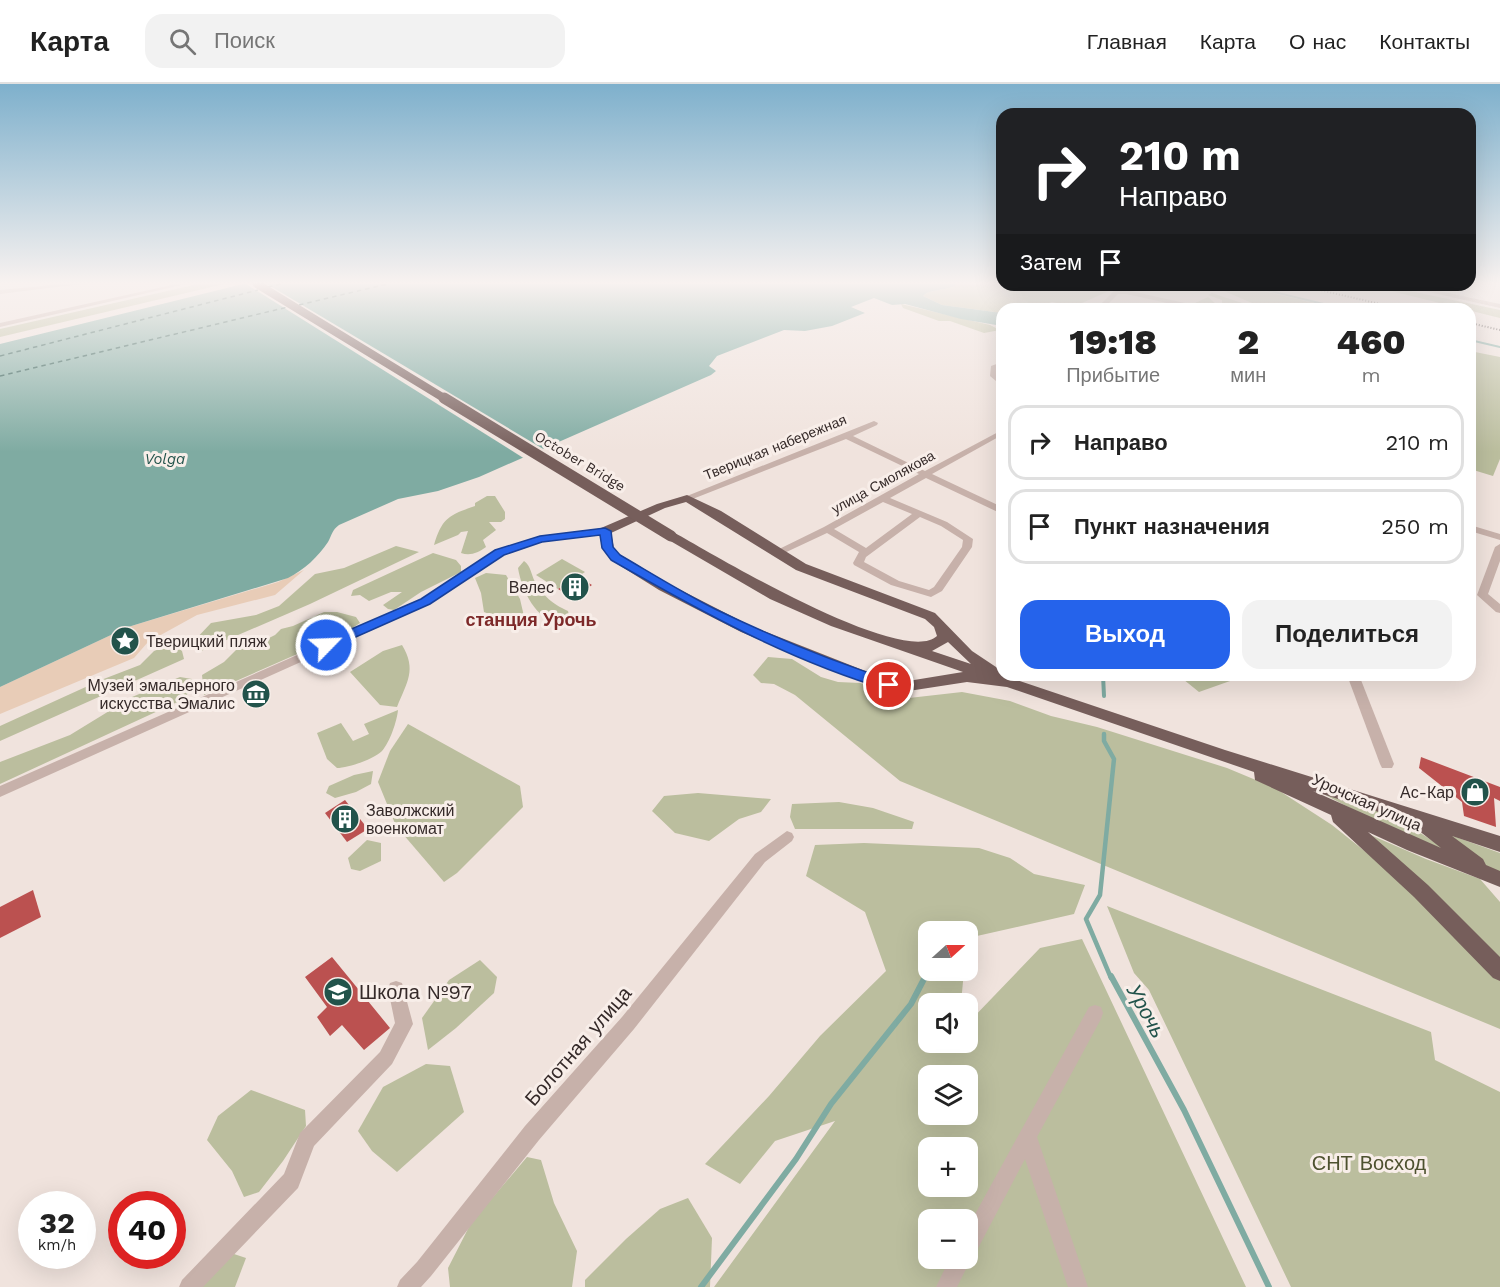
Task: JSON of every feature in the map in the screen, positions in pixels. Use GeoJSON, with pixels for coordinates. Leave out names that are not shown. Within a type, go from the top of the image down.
{"type":"FeatureCollection","features":[{"type":"Feature","properties":{"kind":"main road","name":"October Bridge"},"geometry":{"type":"LineString","coordinates":[[349,340],[671,536],[775,596],[836,624],[897,645]]}},
{"type":"Feature","properties":{"kind":"main road"},"geometry":{"type":"LineString","coordinates":[[996,675],[967,654],[940,624],[922,611],[825,578],[776,553],[719,514],[687,498],[662,506],[605,531],[608,548],[615,557],[710,611],[854,674],[892,686],[910,686],[940,679],[967,677],[996,681]]}},
{"type":"Feature","properties":{"kind":"main road"},"geometry":{"type":"LineString","coordinates":[[897,645],[921,648],[935,645],[941,642],[945,634],[940,624]]}},
{"type":"Feature","properties":{"kind":"main road"},"geometry":{"type":"LineString","coordinates":[[897,645],[920,658],[926,669],[923,679],[910,686]]}},
{"type":"Feature","properties":{"kind":"main road","name":"Урочская улица"},"geometry":{"type":"LineString","coordinates":[[897,645],[996,679]]}},
{"type":"Feature","properties":{"kind":"main road"},"geometry":{"type":"LineString","coordinates":[[998,681],[1006,682]]}},
{"type":"Feature","properties":{"kind":"main road","name":"Урочская улица"},"geometry":{"type":"LineString","coordinates":[[1003,681],[1220,755],[1500,844]]}},
{"type":"Feature","properties":{"kind":"main road","name":"Урочская улица"},"geometry":{"type":"LineString","coordinates":[[1220,755],[1320,803],[1496,880]]}},
{"type":"Feature","properties":{"kind":"main road"},"geometry":{"type":"LineString","coordinates":[[1320,803],[1384,856],[1500,971]]}},
{"type":"Feature","properties":{"kind":"main road"},"geometry":{"type":"LineString","coordinates":[[1401,811],[1440,835],[1496,880]]}},
{"type":"Feature","properties":{"kind":"street","name":"Тверицкая набережная"},"geometry":{"type":"LineString","coordinates":[[687,498],[874,423]]}},
{"type":"Feature","properties":{"kind":"street"},"geometry":{"type":"LineString","coordinates":[[846,436],[996,508]]}},
{"type":"Feature","properties":{"kind":"street","name":"улица Смолякова"},"geometry":{"type":"LineString","coordinates":[[776,553],[827,529],[925,473],[996,437]]}},
{"type":"Feature","properties":{"kind":"street"},"geometry":{"type":"LineString","coordinates":[[883,498],[919,513],[961,533],[968,539],[967,547],[938,589],[931,594],[895,583],[858,563],[866,552],[919,513]]}},
{"type":"Feature","properties":{"kind":"street"},"geometry":{"type":"LineString","coordinates":[[827,529],[866,552]]}},
{"type":"Feature","properties":{"kind":"street"},"geometry":{"type":"LineString","coordinates":[[1476,530],[1500,537]]}},
{"type":"Feature","properties":{"kind":"street"},"geometry":{"type":"LineString","coordinates":[[0,792],[426,602],[500,553],[540,539],[605,531]]}},
{"type":"Feature","properties":{"kind":"street"},"geometry":{"type":"LineString","coordinates":[[1500,547],[1482,595],[1500,610]]}},
{"type":"Feature","properties":{"kind":"street"},"geometry":{"type":"LineString","coordinates":[[1355,681],[1387,764]]}},
{"type":"Feature","properties":{"kind":"street","name":"Болотная улица"},"geometry":{"type":"LineString","coordinates":[[407,1287],[424,1269],[532,1133],[628,1023],[760,858],[787,837]]}},
{"type":"Feature","properties":{"kind":"street"},"geometry":{"type":"LineString","coordinates":[[189,1287],[291,1181],[307,1140],[386,1058],[405,1024],[396,989]]}},
{"type":"Feature","properties":{"kind":"street"},"geometry":{"type":"LineString","coordinates":[[978,1228],[1095,1013]]}},
{"type":"Feature","properties":{"kind":"street"},"geometry":{"type":"LineString","coordinates":[[1027,1136],[1078,1287]]}},
{"type":"Feature","properties":{"kind":"street"},"geometry":{"type":"LineString","coordinates":[[946,1287],[955,1269]]}},
{"type":"Feature","properties":{"kind":"green space"},"geometry":{"type":"Polygon","coordinates":[[[1476,352],[1500,357],[1500,459],[1493,476],[1476,471],[1476,352]]]}},
{"type":"Feature","properties":{"kind":"green space"},"geometry":{"type":"Polygon","coordinates":[[[487,496],[495,496],[505,512],[505,519],[501,522],[489,522],[496,530],[483,540],[486,547],[474,553],[461,553],[468,531],[434,545],[440,529],[448,519],[475,506],[475,503],[487,496]]]}},
{"type":"Feature","properties":{"kind":"green space"},"geometry":{"type":"Polygon","coordinates":[[[396,546],[419,552],[310,604],[201,651],[193,642],[211,623],[256,615],[279,606],[315,574],[344,568],[396,546]]]}},
{"type":"Feature","properties":{"kind":"green space"},"geometry":{"type":"Polygon","coordinates":[[[433,553],[456,560],[461,566],[461,572],[421,592],[394,610],[383,605],[402,592],[391,592],[369,601],[360,595],[351,596],[353,590],[433,553]]]}},
{"type":"Feature","properties":{"kind":"green space"},"geometry":{"type":"Polygon","coordinates":[[[562,559],[585,572],[558,589],[536,575],[562,559]]]}},
{"type":"Feature","properties":{"kind":"green space"},"geometry":{"type":"Polygon","coordinates":[[[524,561],[542,592],[568,611],[570,620],[560,622],[550,620],[535,607],[520,578],[518,568],[524,561]]]}},
{"type":"Feature","properties":{"kind":"green space"},"geometry":{"type":"Polygon","coordinates":[[[486,573],[506,575],[520,599],[526,625],[515,624],[484,612],[481,593],[475,578],[486,573]]]}},
{"type":"Feature","properties":{"kind":"green space"},"geometry":{"type":"Polygon","coordinates":[[[324,612],[337,612],[356,617],[360,623],[343,634],[204,695],[202,675],[224,662],[242,644],[259,643],[275,635],[281,629],[324,612]]]}},
{"type":"Feature","properties":{"kind":"green space"},"geometry":{"type":"Polygon","coordinates":[[[172,644],[182,651],[184,659],[0,741],[0,726],[101,680],[140,665],[154,651],[172,644]]]}},
{"type":"Feature","properties":{"kind":"green space"},"geometry":{"type":"Polygon","coordinates":[[[402,645],[407,654],[410,669],[407,683],[397,707],[380,705],[350,672],[383,651],[402,645]]]}},
{"type":"Feature","properties":{"kind":"green space"},"geometry":{"type":"Polygon","coordinates":[[[768,657],[792,659],[821,677],[838,682],[860,683],[909,698],[962,692],[1010,701],[1051,716],[1097,727],[1227,768],[1275,788],[1332,825],[1391,872],[1500,980],[1500,1029],[900,781],[795,695],[774,684],[761,683],[753,675],[768,657]]]}},
{"type":"Feature","properties":{"kind":"green space"},"geometry":{"type":"Polygon","coordinates":[[[180,677],[192,679],[186,698],[0,784],[0,762],[70,735],[132,697],[180,677]]]}},
{"type":"Feature","properties":{"kind":"green space"},"geometry":{"type":"Polygon","coordinates":[[[1185,681],[1230,681],[1199,692],[1185,681]]]}},
{"type":"Feature","properties":{"kind":"green space"},"geometry":{"type":"Polygon","coordinates":[[[398,710],[390,737],[378,754],[342,768],[337,768],[327,759],[317,733],[341,723],[353,741],[369,734],[364,724],[398,710]]]}},
{"type":"Feature","properties":{"kind":"green space"},"geometry":{"type":"Polygon","coordinates":[[[408,724],[520,786],[523,807],[457,873],[444,882],[396,826],[378,782],[390,751],[408,724]]]}},
{"type":"Feature","properties":{"kind":"green space"},"geometry":{"type":"Polygon","coordinates":[[[373,771],[371,784],[356,792],[335,798],[326,793],[329,786],[354,775],[373,771]]]}},
{"type":"Feature","properties":{"kind":"green space"},"geometry":{"type":"Polygon","coordinates":[[[1316,790],[1396,817],[1457,857],[1378,823],[1316,790]]]}},
{"type":"Feature","properties":{"kind":"green space"},"geometry":{"type":"Polygon","coordinates":[[[698,793],[771,799],[761,812],[739,819],[709,841],[675,833],[652,811],[664,796],[698,793]]]}},
{"type":"Feature","properties":{"kind":"green space"},"geometry":{"type":"Polygon","coordinates":[[[839,802],[873,808],[914,822],[912,829],[795,829],[790,817],[792,804],[839,802]]]}},
{"type":"Feature","properties":{"kind":"green space"},"geometry":{"type":"Polygon","coordinates":[[[1442,832],[1500,853],[1500,874],[1493,871],[1442,832]]]}},
{"type":"Feature","properties":{"kind":"green space"},"geometry":{"type":"Polygon","coordinates":[[[1366,833],[1480,879],[1500,902],[1500,964],[1366,833]]]}},
{"type":"Feature","properties":{"kind":"green space"},"geometry":{"type":"Polygon","coordinates":[[[367,840],[381,843],[381,861],[360,871],[351,869],[348,858],[367,840]]]}},
{"type":"Feature","properties":{"kind":"green space"},"geometry":{"type":"Polygon","coordinates":[[[864,843],[979,848],[1010,858],[1034,874],[1085,885],[1074,914],[978,936],[978,921],[918,921],[918,981],[963,981],[962,993],[918,993],[918,1053],[978,1053],[978,1013],[1040,948],[1082,939],[1246,1287],[714,1287],[835,1121],[775,1141],[740,1184],[705,1164],[769,1096],[820,1036],[886,971],[865,912],[806,876],[815,845],[864,843]]]}},
{"type":"Feature","properties":{"kind":"green space","name":"СНТ Восход"},"geometry":{"type":"Polygon","coordinates":[[[1107,906],[1431,1032],[1435,1060],[1500,1092],[1500,1287],[1291,1287],[1149,990],[1134,973],[1107,906]]]}},
{"type":"Feature","properties":{"kind":"green space"},"geometry":{"type":"Polygon","coordinates":[[[480,960],[497,977],[494,993],[428,1050],[422,1018],[449,980],[480,960]]]}},
{"type":"Feature","properties":{"kind":"green space"},"geometry":{"type":"Polygon","coordinates":[[[426,1064],[450,1066],[464,1112],[397,1172],[372,1151],[358,1131],[383,1087],[426,1064]]]}},
{"type":"Feature","properties":{"kind":"green space"},"geometry":{"type":"Polygon","coordinates":[[[251,1090],[305,1110],[306,1126],[259,1192],[244,1197],[232,1171],[207,1140],[218,1116],[251,1090]]]}},
{"type":"Feature","properties":{"kind":"green space"},"geometry":{"type":"Polygon","coordinates":[[[527,1157],[541,1160],[554,1203],[577,1251],[572,1287],[450,1287],[448,1268],[471,1223],[527,1157]]]}},
{"type":"Feature","properties":{"kind":"green space"},"geometry":{"type":"Polygon","coordinates":[[[688,1198],[712,1238],[710,1287],[585,1287],[585,1280],[660,1209],[688,1198]]]}},
{"type":"Feature","properties":{"kind":"green space"},"geometry":{"type":"Polygon","coordinates":[[[234,1254],[246,1258],[235,1287],[199,1287],[234,1254]]]}},
{"type":"Feature","properties":{"kind":"sand","name":"Тверицкий пляж"},"geometry":{"type":"Polygon","coordinates":[[[304,570],[275,595],[197,615],[148,642],[134,658],[0,714],[0,687],[128,627],[278,582],[304,570]]]}},
{"type":"Feature","properties":{"kind":"water","name":"Volga"},"geometry":{"type":"Polygon","coordinates":[[[16,340],[758,340],[717,356],[709,366],[716,371],[711,375],[479,477],[438,491],[398,499],[339,525],[315,558],[288,578],[128,627],[0,687],[0,344],[16,340]]]}},
{"type":"Feature","properties":{"kind":"pier"},"geometry":{"type":"Polygon","coordinates":[[[336,340],[361,340],[545,450],[525,459],[336,340]]]}},
{"type":"Feature","properties":{"kind":"building","name":"Велес"},"geometry":{"type":"Polygon","coordinates":[[[582,579],[592,585],[573,598],[558,589],[568,583],[572,585],[582,579]]]}},
{"type":"Feature","properties":{"kind":"building","name":"Ас-Кар"},"geometry":{"type":"Polygon","coordinates":[[[1421,757],[1500,787],[1500,801],[1494,798],[1496,827],[1464,816],[1462,802],[1419,768],[1421,757]]]}},
{"type":"Feature","properties":{"kind":"building","name":"Заволжский военкомат"},"geometry":{"type":"Polygon","coordinates":[[[345,800],[368,829],[347,842],[325,813],[345,800]]]}},
{"type":"Feature","properties":{"kind":"building"},"geometry":{"type":"Polygon","coordinates":[[[33,890],[41,917],[0,938],[0,907],[33,890]]]}},
{"type":"Feature","properties":{"kind":"building","name":"Школа №97"},"geometry":{"type":"Polygon","coordinates":[[[332,957],[390,1028],[364,1050],[342,1025],[330,1036],[317,1017],[327,1007],[305,977],[332,957]]]}},
{"type":"Feature","properties":{"kind":"waterway"},"geometry":{"type":"LineString","coordinates":[[1476,341],[1500,347]]}},
{"type":"Feature","properties":{"kind":"waterway","name":"Урочь"},"geometry":{"type":"LineString","coordinates":[[1103,681],[1104,696]]}},
{"type":"Feature","properties":{"kind":"waterway","name":"Урочь"},"geometry":{"type":"LineString","coordinates":[[1104,734],[1104,741],[1114,759],[1100,895],[1086,919],[1111,978]]}},
{"type":"Feature","properties":{"kind":"waterway","name":"Урочь"},"geometry":{"type":"LineString","coordinates":[[1111,976],[1184,1110],[1269,1287]]}},
{"type":"Feature","properties":{"kind":"waterway"},"geometry":{"type":"LineString","coordinates":[[701,1287],[796,1159],[831,1104],[911,1004],[923,981]]}},
{"type":"Feature","properties":{"kind":"ferry route"},"geometry":{"type":"LineString","coordinates":[[0,356],[62,340]]}},
{"type":"Feature","properties":{"kind":"ferry route"},"geometry":{"type":"LineString","coordinates":[[0,376],[150,340]]}},
{"type":"Feature","properties":{"kind":"place","name":"Велес"},"geometry":{"type":"Point","coordinates":[575,587]}},
{"type":"Feature","properties":{"kind":"place","name":"Тверицкий пляж"},"geometry":{"type":"Point","coordinates":[125,641]}},
{"type":"Feature","properties":{"kind":"place","name":"Музей эмальерного искусства Эмалис"},"geometry":{"type":"Point","coordinates":[256,694]}},
{"type":"Feature","properties":{"kind":"place","name":"Ас-Кар"},"geometry":{"type":"Point","coordinates":[1475,792]}},
{"type":"Feature","properties":{"kind":"place","name":"Заволжский военкомат"},"geometry":{"type":"Point","coordinates":[345,819]}},
{"type":"Feature","properties":{"kind":"place","name":"Школа №97"},"geometry":{"type":"Point","coordinates":[338,992]}},
{"type":"Feature","properties":{"kind":"district","name":"станция Урочь"},"geometry":{"type":"Point","coordinates":[531,620]}},
{"type":"Feature","properties":{"kind":"route"},"geometry":{"type":"LineString","coordinates":[[326,645],[426,602],[500,553],[540,539],[605,531],[608,548],[615,557],[710,611],[793,649],[854,674],[889,685]]}}]}
